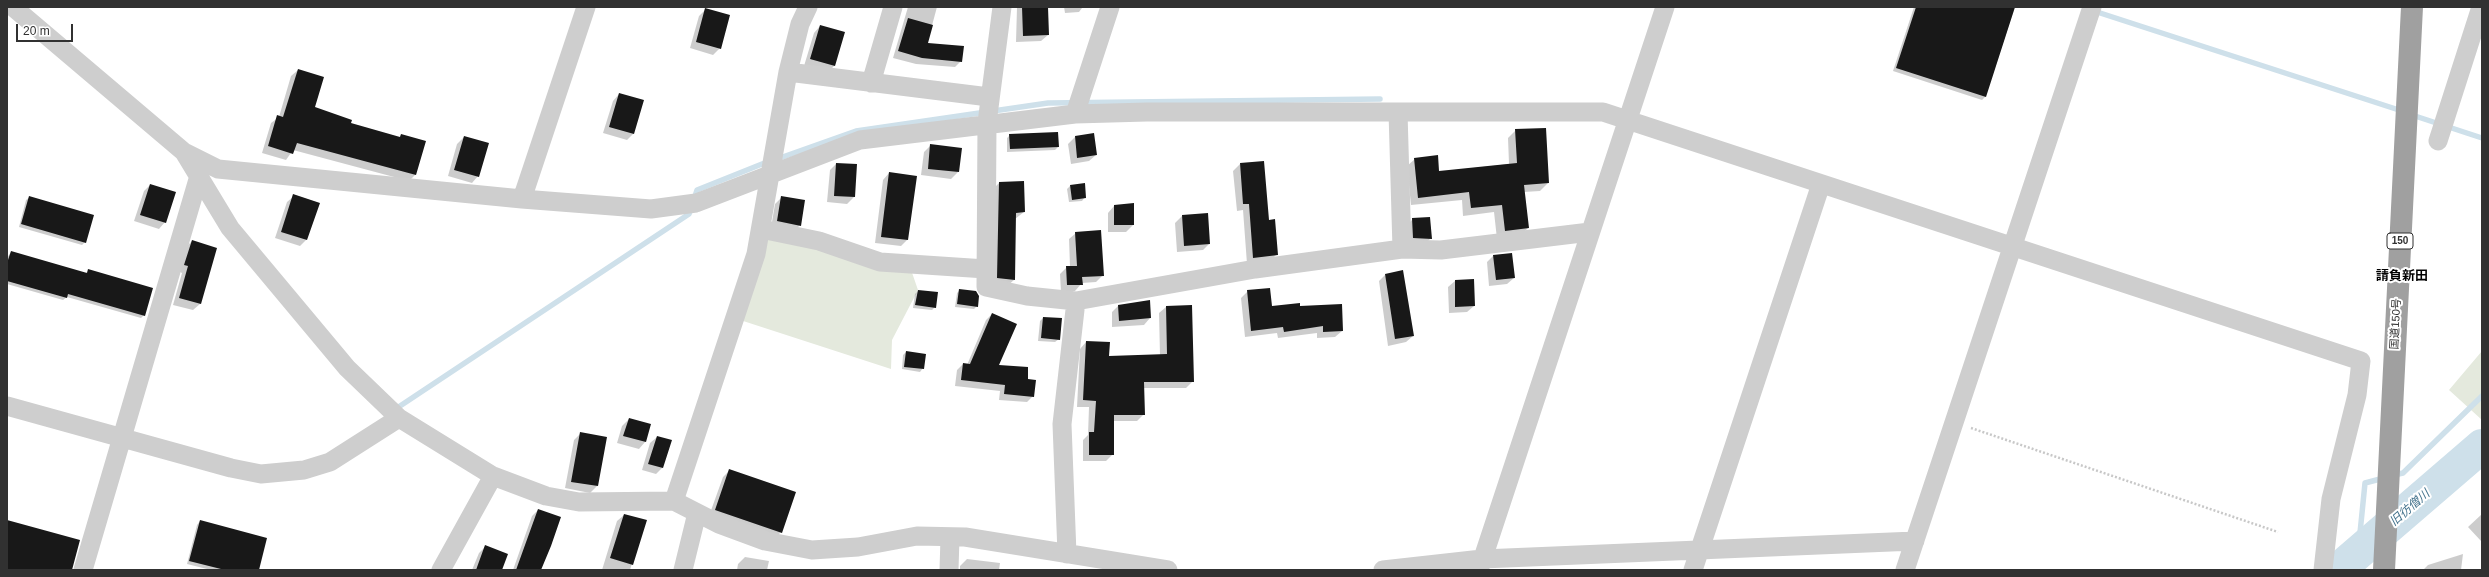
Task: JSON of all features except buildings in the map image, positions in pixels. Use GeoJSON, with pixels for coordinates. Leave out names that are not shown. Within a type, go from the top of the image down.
{"type":"FeatureCollection","features":[{"type":"Feature","properties":{"kind":"highway","name":"国道150号"},"geometry":{"type":"LineString","coordinates":[[2384,569],[2412,7]]}},
{"type":"Feature","properties":{"kind":"street"},"geometry":{"type":"LineString","coordinates":[[13,7],[184,152],[218,169],[522,199],[651,208],[696,203],[860,140],[1075,114],[1118,112],[1603,112],[2361,361],[2358,395],[2331,499],[2324,561]]}},
{"type":"Feature","properties":{"kind":"street"},"geometry":{"type":"LineString","coordinates":[[522,199],[586,7]]}},
{"type":"Feature","properties":{"kind":"street"},"geometry":{"type":"LineString","coordinates":[[674,501],[756,254],[772,174],[788,72],[800,24],[807,7]]}},
{"type":"Feature","properties":{"kind":"street"},"geometry":{"type":"LineString","coordinates":[[871,83],[893,7]]}},
{"type":"Feature","properties":{"kind":"street"},"geometry":{"type":"LineString","coordinates":[[1002,7],[989,97],[987,124],[986,287],[1034,297],[1076,301],[1255,269],[1402,249],[1440,250],[1590,232]]}},
{"type":"Feature","properties":{"kind":"street"},"geometry":{"type":"LineString","coordinates":[[1075,114],[1110,7]]}},
{"type":"Feature","properties":{"kind":"street"},"geometry":{"type":"LineString","coordinates":[[1480,565],[1665,7]]}},
{"type":"Feature","properties":{"kind":"street"},"geometry":{"type":"LineString","coordinates":[[1905,570],[2092,7]]}},
{"type":"Feature","properties":{"kind":"street"},"geometry":{"type":"LineString","coordinates":[[2438,141],[2481,7]]}},
{"type":"Feature","properties":{"kind":"street"},"geometry":{"type":"LineString","coordinates":[[788,72],[989,97]]}},
{"type":"Feature","properties":{"kind":"street"},"geometry":{"type":"LineString","coordinates":[[1398,112],[1402,249]]}},
{"type":"Feature","properties":{"kind":"street"},"geometry":{"type":"LineString","coordinates":[[184,152],[238,238],[347,368],[399,418],[493,476],[546,496],[579,502],[674,501],[720,524],[765,541],[812,550],[858,547],[917,536],[965,537],[1168,570]]}},
{"type":"Feature","properties":{"kind":"street"},"geometry":{"type":"LineString","coordinates":[[83,570],[198,176]]}},
{"type":"Feature","properties":{"kind":"street"},"geometry":{"type":"LineString","coordinates":[[1693,570],[1821,184]]}},
{"type":"Feature","properties":{"kind":"street"},"geometry":{"type":"LineString","coordinates":[[761,229],[819,241],[880,262],[986,269]]}},
{"type":"Feature","properties":{"kind":"street"},"geometry":{"type":"LineString","coordinates":[[1067,554],[1062,424],[1076,301]]}},
{"type":"Feature","properties":{"kind":"street"},"geometry":{"type":"LineString","coordinates":[[7,406],[231,468],[261,474],[283,474],[304,470],[330,462],[399,418]]}},
{"type":"Feature","properties":{"kind":"street"},"geometry":{"type":"LineString","coordinates":[[442,570],[493,476]]}},
{"type":"Feature","properties":{"kind":"street"},"geometry":{"type":"LineString","coordinates":[[683,570],[697,513]]}},
{"type":"Feature","properties":{"kind":"street"},"geometry":{"type":"LineString","coordinates":[[949,570],[950,537]]}},
{"type":"Feature","properties":{"kind":"street"},"geometry":{"type":"LineString","coordinates":[[1383,570],[1480,565],[1700,549],[1915,541]]}},
{"type":"Feature","properties":{"kind":"path"},"geometry":{"type":"LineString","coordinates":[[1954,422],[2278,532]]}},
{"type":"Feature","properties":{"kind":"shaded area"},"geometry":{"type":"Polygon","coordinates":[[[766,231],[909,264],[918,290],[892,340],[891,369],[737,319],[766,231]]]}},
{"type":"Feature","properties":{"kind":"shaded area"},"geometry":{"type":"Polygon","coordinates":[[[2482,351],[2482,420],[2449,390],[2482,351]]]}},
{"type":"Feature","properties":{"kind":"waterway"},"geometry":{"type":"LineString","coordinates":[[2094,11],[2402,111]]}},
{"type":"Feature","properties":{"kind":"waterway"},"geometry":{"type":"LineString","coordinates":[[777,159],[856,131],[1048,103],[1380,99]]}},
{"type":"Feature","properties":{"kind":"waterway"},"geometry":{"type":"LineString","coordinates":[[2412,115],[2482,138]]}},
{"type":"Feature","properties":{"kind":"waterway"},"geometry":{"type":"LineString","coordinates":[[694,199],[697,190],[767,162]]}},
{"type":"Feature","properties":{"kind":"waterway"},"geometry":{"type":"LineString","coordinates":[[394,410],[689,214],[692,207]]}},
{"type":"Feature","properties":{"kind":"waterway"},"geometry":{"type":"LineString","coordinates":[[2394,475],[2403,473],[2482,396]]}},
{"type":"Feature","properties":{"kind":"waterway","name":"旧彷僧川"},"geometry":{"type":"LineString","coordinates":[[2338,570],[2482,446]]}},
{"type":"Feature","properties":{"kind":"waterway"},"geometry":{"type":"LineString","coordinates":[[2358,553],[2365,483],[2384,478]]}},
{"type":"Feature","properties":{"kind":"district","name":"請負新田"},"geometry":{"type":"Point","coordinates":[2402,276]}}]}
